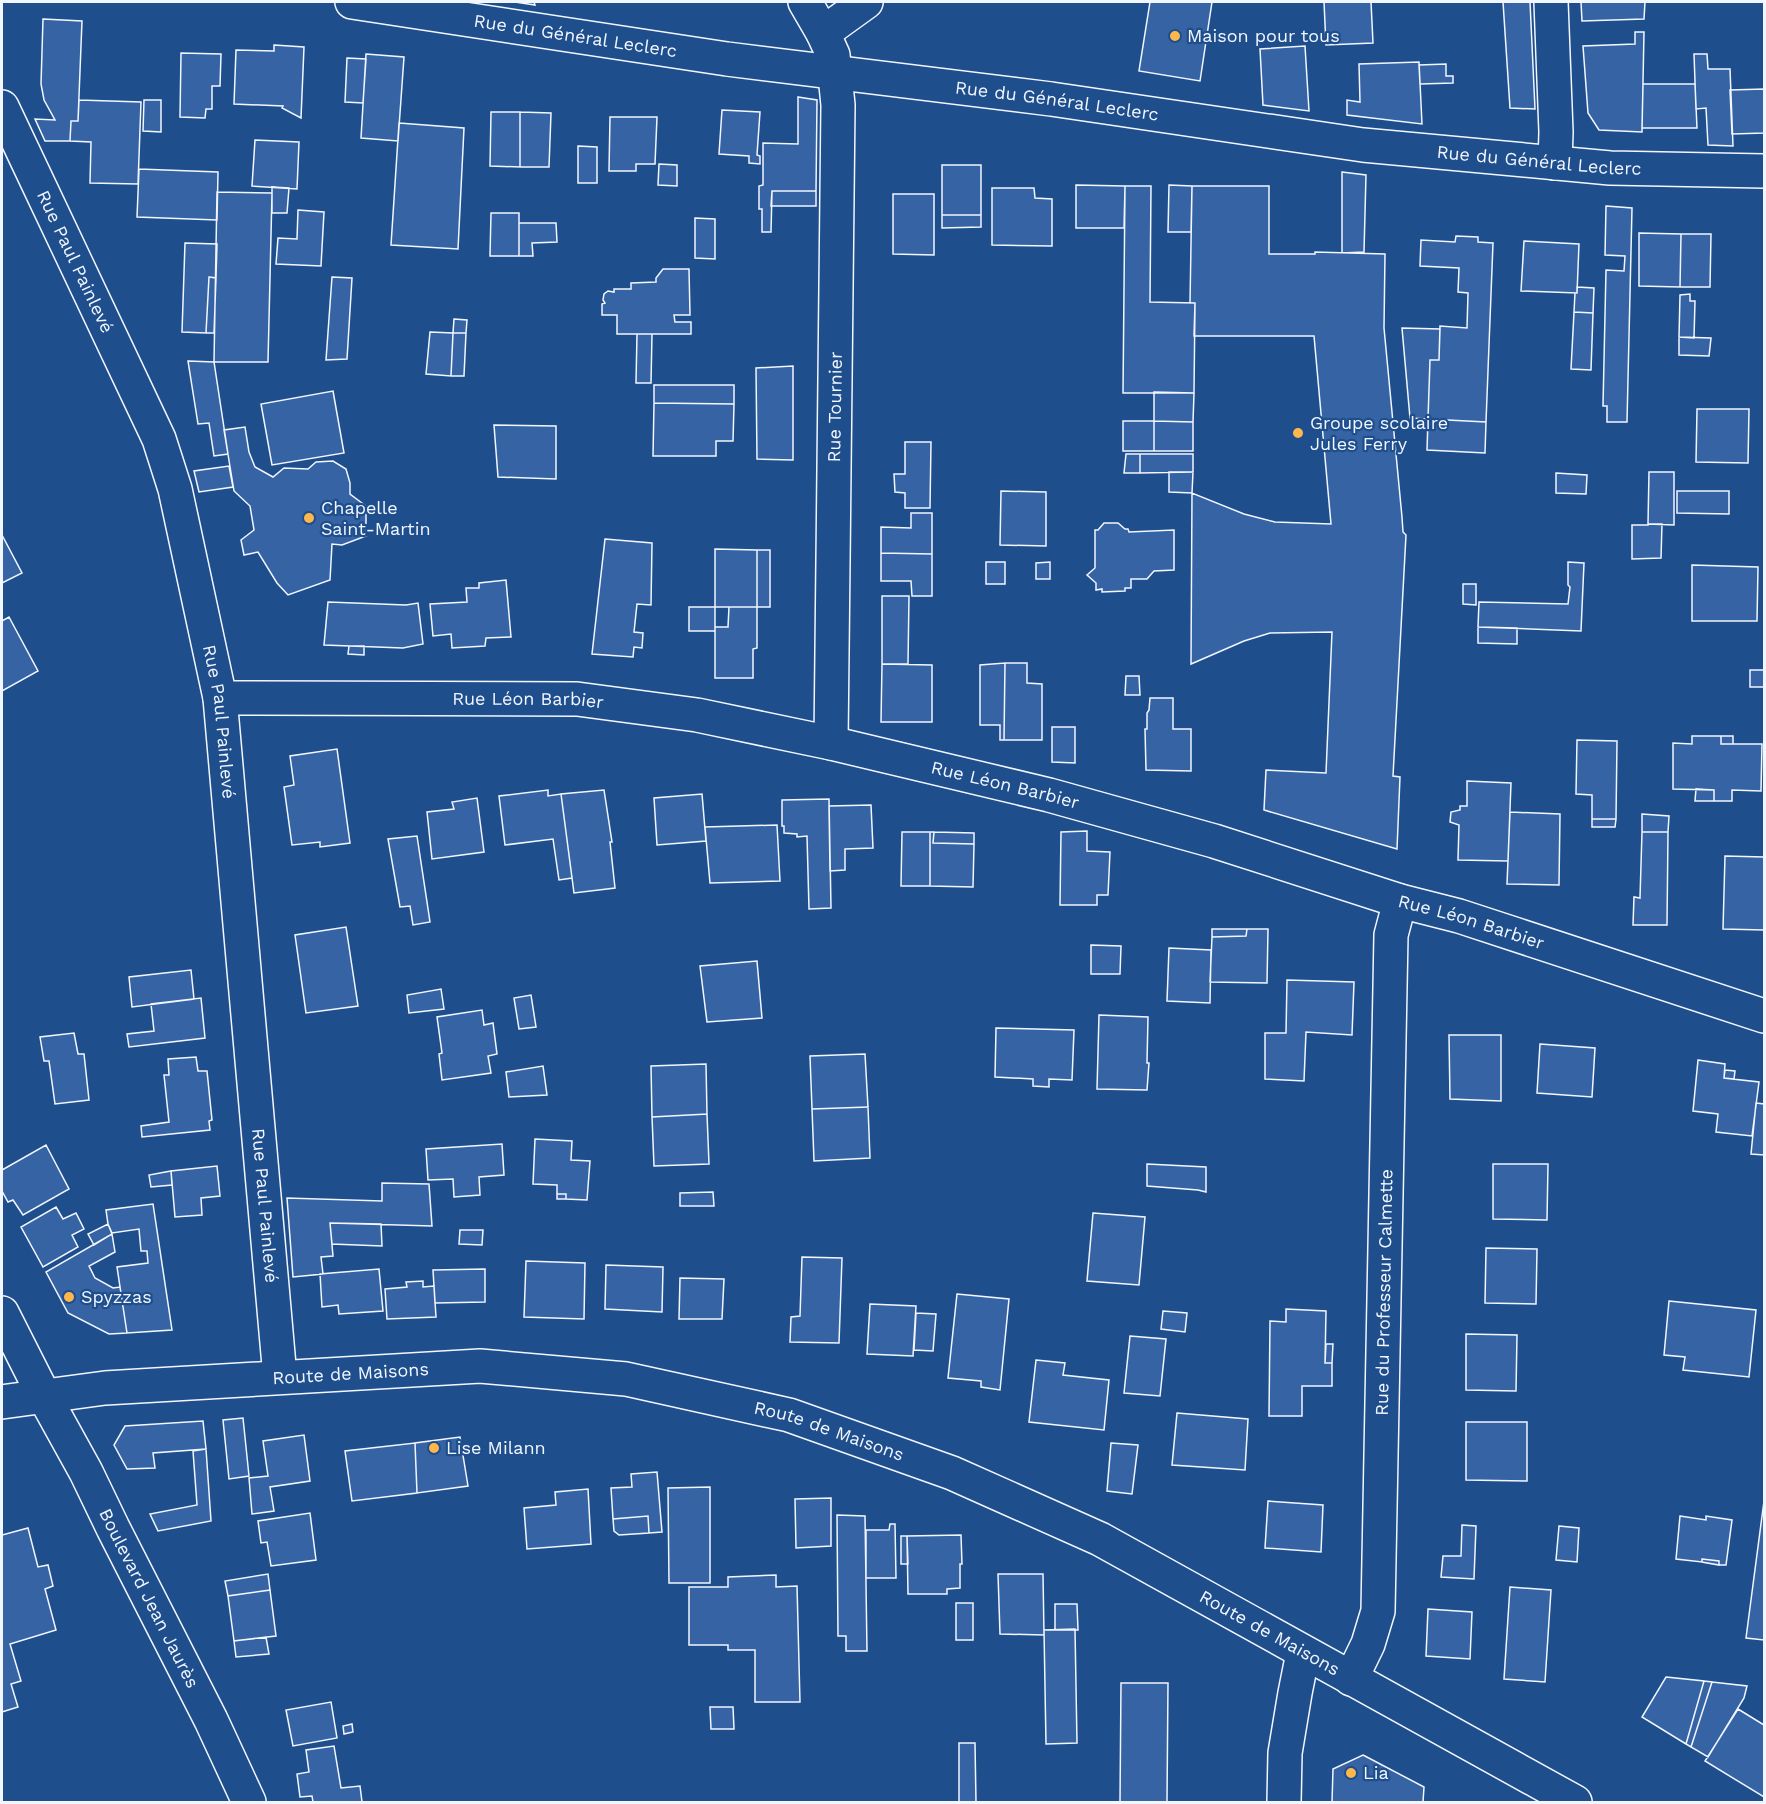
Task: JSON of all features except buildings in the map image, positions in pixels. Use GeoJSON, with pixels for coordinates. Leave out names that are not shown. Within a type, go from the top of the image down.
{"type":"FeatureCollection","features":[{"type":"Feature","properties":{"kind":"street","name":"Rue du Général Leclerc"},"geometry":{"type":"LineString","coordinates":[[352,2],[728,59],[1051,99],[1363,145],[1610,168],[1764,171]]}},
{"type":"Feature","properties":{"kind":"street","name":"Rue Tournier"},"geometry":{"type":"LineString","coordinates":[[805,2],[833,55],[838,105],[831,743]]}},
{"type":"Feature","properties":{"kind":"street"},"geometry":{"type":"LineString","coordinates":[[823,33],[866,2]]}},
{"type":"Feature","properties":{"kind":"street"},"geometry":{"type":"LineString","coordinates":[[1551,2],[1555,163]]}},
{"type":"Feature","properties":{"kind":"street","name":"Rue Paul Painlevé"},"geometry":{"type":"LineString","coordinates":[[2,106],[159,439],[175,489],[220,698],[280,1377]]}},
{"type":"Feature","properties":{"kind":"street","name":"Rue Léon Barbier"},"geometry":{"type":"LineString","coordinates":[[220,698],[577,699],[697,715],[831,743],[1060,798],[1214,841],[1400,901],[1459,916],[1764,1016]]}},
{"type":"Feature","properties":{"kind":"street","name":"Rue du Professeur Calmette"},"geometry":{"type":"LineString","coordinates":[[1351,1679],[1368,1644],[1378,1611],[1392,935],[1400,901]]}},
{"type":"Feature","properties":{"kind":"street","name":"Boulevard Jean Jaurès"},"geometry":{"type":"LineString","coordinates":[[2,1313],[86,1472],[211,1720],[249,1803]]}},
{"type":"Feature","properties":{"kind":"street","name":"Route de Maisons"},"geometry":{"type":"LineString","coordinates":[[2,1402],[105,1388],[480,1366],[626,1379],[789,1415],[952,1473],[1100,1539],[1575,1803]]}},
{"type":"Feature","properties":{"kind":"street"},"geometry":{"type":"LineString","coordinates":[[1284,1803],[1285,1753],[1304,1653]]}},
{"type":"Feature","properties":{"kind":"place","name":"Maison pour tous"},"geometry":{"type":"Point","coordinates":[1175,36]}},
{"type":"Feature","properties":{"kind":"place","name":"Groupe scolaire Jules Ferry"},"geometry":{"type":"Point","coordinates":[1298,433]}},
{"type":"Feature","properties":{"kind":"place","name":"Chapelle Saint-Martin"},"geometry":{"type":"Point","coordinates":[309,518]}},
{"type":"Feature","properties":{"kind":"place","name":"Spyzzas"},"geometry":{"type":"Point","coordinates":[69,1297]}},
{"type":"Feature","properties":{"kind":"place","name":"Lise Milann"},"geometry":{"type":"Point","coordinates":[434,1448]}},
{"type":"Feature","properties":{"kind":"place","name":"Lia"},"geometry":{"type":"Point","coordinates":[1351,1773]}}]}
